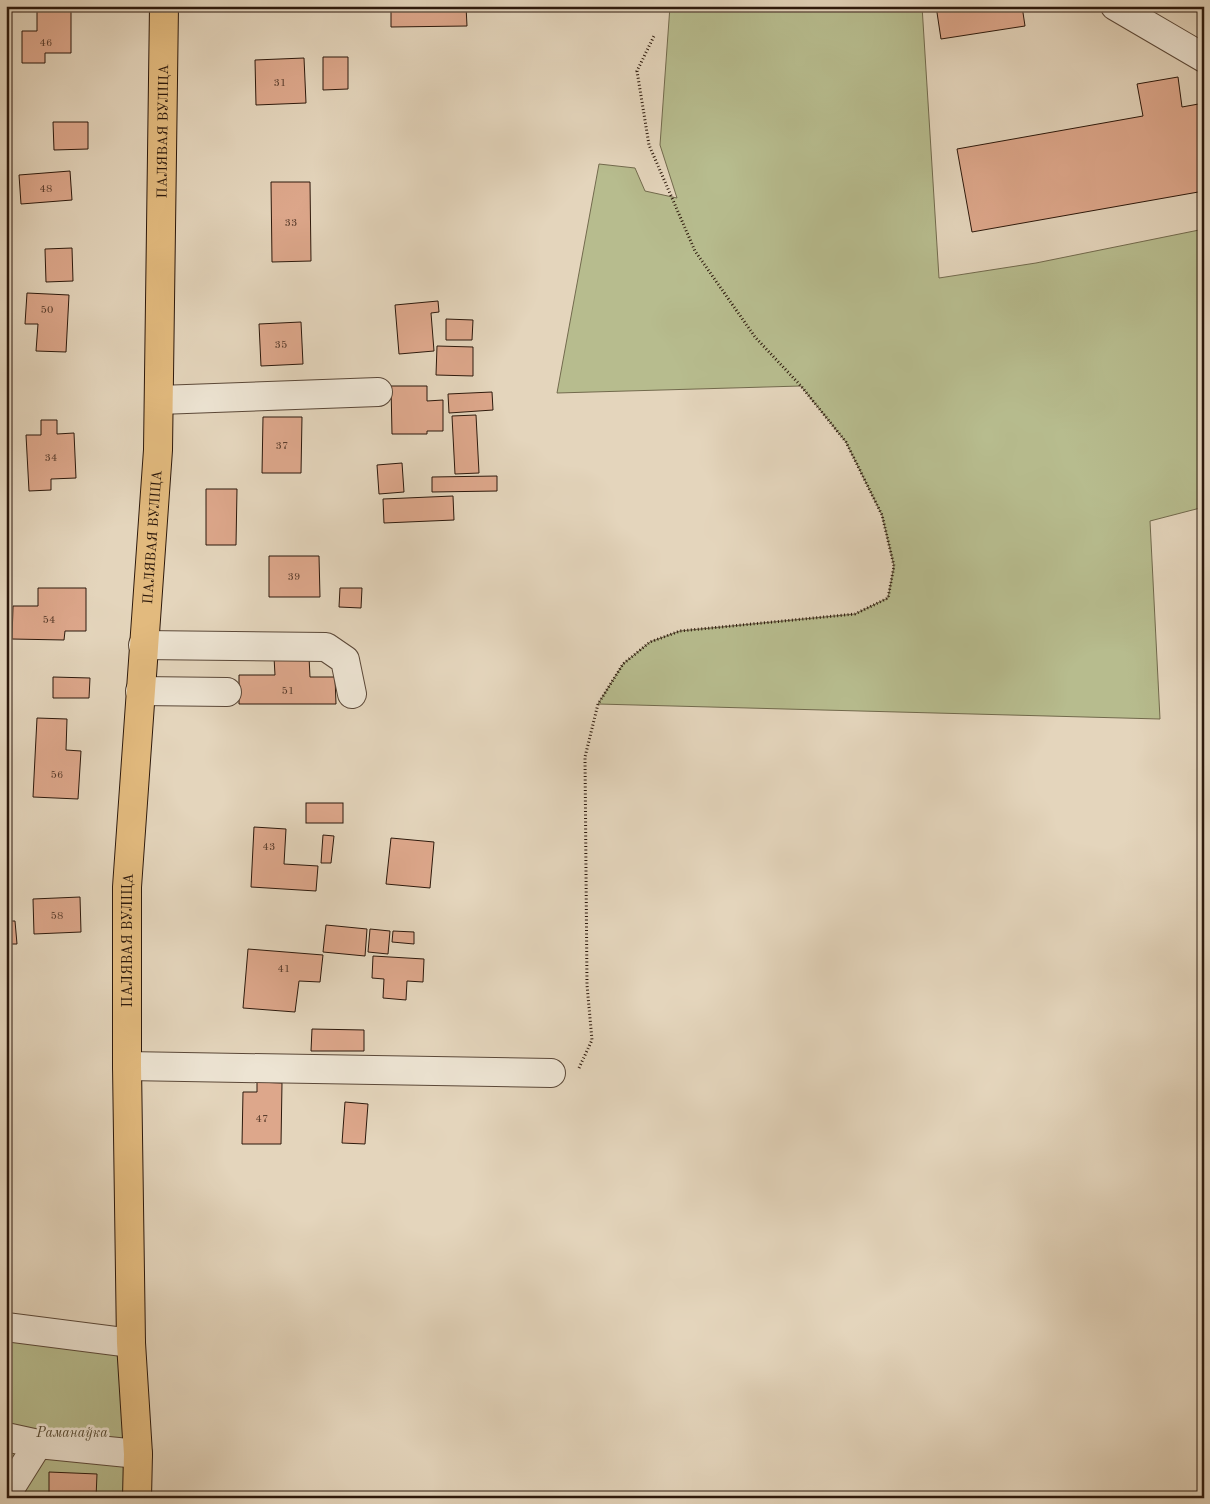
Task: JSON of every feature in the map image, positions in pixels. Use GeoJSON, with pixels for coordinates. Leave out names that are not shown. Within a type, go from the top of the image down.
{"type":"FeatureCollection","features":[{"type":"Feature","properties":{"kind":"main road","name":"ПАЛЯВАЯ ВУЛІЦА"},"geometry":{"type":"LineString","coordinates":[[137,1498],[138,1454],[131,1343],[127,1066],[127,887],[158,450],[164,6]]}},
{"type":"Feature","properties":{"kind":"street"},"geometry":{"type":"LineString","coordinates":[[1115,6],[1204,58]]}},
{"type":"Feature","properties":{"kind":"street"},"geometry":{"type":"LineString","coordinates":[[159,400],[378,392]]}},
{"type":"Feature","properties":{"kind":"street"},"geometry":{"type":"LineString","coordinates":[[143,645],[326,647],[345,660],[352,694]]}},
{"type":"Feature","properties":{"kind":"street"},"geometry":{"type":"LineString","coordinates":[[140,691],[227,692]]}},
{"type":"Feature","properties":{"kind":"street"},"geometry":{"type":"LineString","coordinates":[[127,1066],[550,1074]]}},
{"type":"Feature","properties":{"kind":"street"},"geometry":{"type":"LineString","coordinates":[[6,1327],[131,1343]]}},
{"type":"Feature","properties":{"kind":"street"},"geometry":{"type":"LineString","coordinates":[[6,1437],[38,1444],[138,1454]]}},
{"type":"Feature","properties":{"kind":"street"},"geometry":{"type":"LineString","coordinates":[[6,1495],[38,1444]]}},
{"type":"Feature","properties":{"kind":"path"},"geometry":{"type":"LineString","coordinates":[[550,1074],[580,1068],[592,1040],[587,984],[585,757],[598,704],[623,664],[650,642],[680,631],[855,614],[888,598],[894,566],[882,515],[846,442],[801,386],[755,337],[695,251],[649,145],[637,71],[654,36]]}},
{"type":"Feature","properties":{"kind":"green space"},"geometry":{"type":"Polygon","coordinates":[[[670,6],[922,6],[939,278],[1036,263],[1204,229],[1204,507],[1150,521],[1160,719],[598,704],[623,664],[650,642],[680,631],[855,614],[888,598],[894,566],[882,515],[846,442],[801,386],[557,393],[599,164],[635,168],[645,191],[677,198],[660,145],[670,6]]]}},
{"type":"Feature","properties":{"kind":"green space","name":"Раманаўка"},"geometry":{"type":"Polygon","coordinates":[[[6,1336],[131,1343],[137,1498],[6,1498],[6,1336]]]}},
{"type":"Feature","properties":{"kind":"building"},"geometry":{"type":"Polygon","coordinates":[[[37,6],[71,6],[71,53],[45,53],[45,63],[22,63],[22,31],[37,31],[37,6]]]}},
{"type":"Feature","properties":{"kind":"building"},"geometry":{"type":"Polygon","coordinates":[[[466,6],[467,26],[391,27],[391,7],[466,6]]]}},
{"type":"Feature","properties":{"kind":"building"},"geometry":{"type":"Polygon","coordinates":[[[936,6],[1022,6],[1025,26],[941,39],[936,6]]]}},
{"type":"Feature","properties":{"kind":"building"},"geometry":{"type":"Polygon","coordinates":[[[323,57],[348,57],[348,89],[323,90],[323,57]]]}},
{"type":"Feature","properties":{"kind":"building"},"geometry":{"type":"Polygon","coordinates":[[[304,58],[306,103],[256,105],[255,60],[304,58]]]}},
{"type":"Feature","properties":{"kind":"building"},"geometry":{"type":"Polygon","coordinates":[[[1178,77],[1182,107],[1204,103],[1204,191],[972,232],[957,149],[1143,116],[1137,84],[1178,77]]]}},
{"type":"Feature","properties":{"kind":"building"},"geometry":{"type":"Polygon","coordinates":[[[53,122],[88,122],[88,149],[54,150],[53,122]]]}},
{"type":"Feature","properties":{"kind":"building"},"geometry":{"type":"Polygon","coordinates":[[[70,171],[72,200],[21,204],[19,175],[70,171]]]}},
{"type":"Feature","properties":{"kind":"building"},"geometry":{"type":"Polygon","coordinates":[[[271,182],[310,182],[311,261],[272,262],[271,182]]]}},
{"type":"Feature","properties":{"kind":"building"},"geometry":{"type":"Polygon","coordinates":[[[72,248],[73,281],[46,282],[45,249],[72,248]]]}},
{"type":"Feature","properties":{"kind":"building"},"geometry":{"type":"Polygon","coordinates":[[[27,293],[69,295],[66,352],[36,351],[38,324],[25,324],[27,293]]]}},
{"type":"Feature","properties":{"kind":"building"},"geometry":{"type":"Polygon","coordinates":[[[438,301],[439,312],[431,313],[434,351],[399,354],[395,305],[438,301]]]}},
{"type":"Feature","properties":{"kind":"building"},"geometry":{"type":"Polygon","coordinates":[[[446,319],[473,320],[472,340],[446,340],[446,319]]]}},
{"type":"Feature","properties":{"kind":"building"},"geometry":{"type":"Polygon","coordinates":[[[301,322],[303,364],[261,366],[259,324],[301,322]]]}},
{"type":"Feature","properties":{"kind":"building"},"geometry":{"type":"Polygon","coordinates":[[[437,346],[473,347],[473,376],[436,375],[437,346]]]}},
{"type":"Feature","properties":{"kind":"building"},"geometry":{"type":"Polygon","coordinates":[[[391,386],[427,386],[427,401],[443,400],[443,431],[427,431],[427,434],[392,434],[391,386]]]}},
{"type":"Feature","properties":{"kind":"building"},"geometry":{"type":"Polygon","coordinates":[[[492,392],[493,410],[449,413],[448,394],[492,392]]]}},
{"type":"Feature","properties":{"kind":"building"},"geometry":{"type":"Polygon","coordinates":[[[476,415],[479,473],[455,474],[452,416],[476,415]]]}},
{"type":"Feature","properties":{"kind":"building"},"geometry":{"type":"Polygon","coordinates":[[[263,417],[302,417],[301,473],[262,473],[263,417]]]}},
{"type":"Feature","properties":{"kind":"building"},"geometry":{"type":"Polygon","coordinates":[[[41,420],[57,420],[57,434],[74,433],[76,478],[51,479],[51,490],[29,491],[26,435],[41,435],[41,420]]]}},
{"type":"Feature","properties":{"kind":"building"},"geometry":{"type":"Polygon","coordinates":[[[402,463],[404,492],[379,494],[377,465],[402,463]]]}},
{"type":"Feature","properties":{"kind":"building"},"geometry":{"type":"Polygon","coordinates":[[[497,476],[497,491],[432,492],[432,477],[497,476]]]}},
{"type":"Feature","properties":{"kind":"building"},"geometry":{"type":"Polygon","coordinates":[[[206,489],[237,489],[236,545],[206,545],[206,489]]]}},
{"type":"Feature","properties":{"kind":"building"},"geometry":{"type":"Polygon","coordinates":[[[453,496],[454,520],[384,523],[383,499],[453,496]]]}},
{"type":"Feature","properties":{"kind":"building"},"geometry":{"type":"Polygon","coordinates":[[[269,556],[319,556],[320,597],[269,597],[269,556]]]}},
{"type":"Feature","properties":{"kind":"building"},"geometry":{"type":"Polygon","coordinates":[[[38,588],[86,588],[86,631],[65,631],[64,640],[12,639],[13,606],[38,606],[38,588]]]}},
{"type":"Feature","properties":{"kind":"building"},"geometry":{"type":"Polygon","coordinates":[[[340,588],[362,588],[361,608],[339,607],[340,588]]]}},
{"type":"Feature","properties":{"kind":"building"},"geometry":{"type":"Polygon","coordinates":[[[274,657],[309,657],[310,677],[335,677],[336,704],[239,704],[239,675],[275,675],[274,657]]]}},
{"type":"Feature","properties":{"kind":"building"},"geometry":{"type":"Polygon","coordinates":[[[53,677],[90,678],[89,698],[53,698],[53,677]]]}},
{"type":"Feature","properties":{"kind":"building"},"geometry":{"type":"Polygon","coordinates":[[[37,718],[67,719],[66,750],[81,751],[78,799],[33,797],[37,718]]]}},
{"type":"Feature","properties":{"kind":"building"},"geometry":{"type":"Polygon","coordinates":[[[306,803],[343,803],[343,823],[306,823],[306,803]]]}},
{"type":"Feature","properties":{"kind":"building"},"geometry":{"type":"Polygon","coordinates":[[[254,827],[286,829],[284,864],[318,866],[316,891],[251,887],[254,827]]]}},
{"type":"Feature","properties":{"kind":"building"},"geometry":{"type":"Polygon","coordinates":[[[323,835],[334,836],[331,863],[321,863],[323,835]]]}},
{"type":"Feature","properties":{"kind":"building"},"geometry":{"type":"Polygon","coordinates":[[[391,838],[434,842],[430,888],[386,884],[391,838]]]}},
{"type":"Feature","properties":{"kind":"building"},"geometry":{"type":"Polygon","coordinates":[[[80,897],[81,932],[34,934],[33,899],[80,897]]]}},
{"type":"Feature","properties":{"kind":"building"},"geometry":{"type":"Polygon","coordinates":[[[6,921],[15,921],[17,944],[6,944],[6,921]]]}},
{"type":"Feature","properties":{"kind":"building"},"geometry":{"type":"Polygon","coordinates":[[[326,925],[367,929],[365,956],[323,952],[326,925]]]}},
{"type":"Feature","properties":{"kind":"building"},"geometry":{"type":"Polygon","coordinates":[[[370,929],[390,931],[388,954],[368,952],[370,929]]]}},
{"type":"Feature","properties":{"kind":"building"},"geometry":{"type":"Polygon","coordinates":[[[393,931],[414,932],[414,944],[392,942],[393,931]]]}},
{"type":"Feature","properties":{"kind":"building"},"geometry":{"type":"Polygon","coordinates":[[[248,949],[323,955],[320,982],[299,981],[295,1012],[243,1008],[248,949]]]}},
{"type":"Feature","properties":{"kind":"building"},"geometry":{"type":"Polygon","coordinates":[[[373,956],[424,959],[423,982],[407,981],[406,1000],[383,998],[384,979],[372,978],[373,956]]]}},
{"type":"Feature","properties":{"kind":"building"},"geometry":{"type":"Polygon","coordinates":[[[312,1029],[364,1030],[364,1051],[311,1051],[312,1029]]]}},
{"type":"Feature","properties":{"kind":"building"},"geometry":{"type":"Polygon","coordinates":[[[257,1082],[282,1083],[281,1144],[242,1144],[243,1092],[257,1092],[257,1082]]]}},
{"type":"Feature","properties":{"kind":"building"},"geometry":{"type":"Polygon","coordinates":[[[345,1102],[368,1104],[365,1144],[342,1143],[345,1102]]]}},
{"type":"Feature","properties":{"kind":"building"},"geometry":{"type":"Polygon","coordinates":[[[49,1472],[97,1474],[96,1498],[49,1498],[49,1472]]]}}]}
